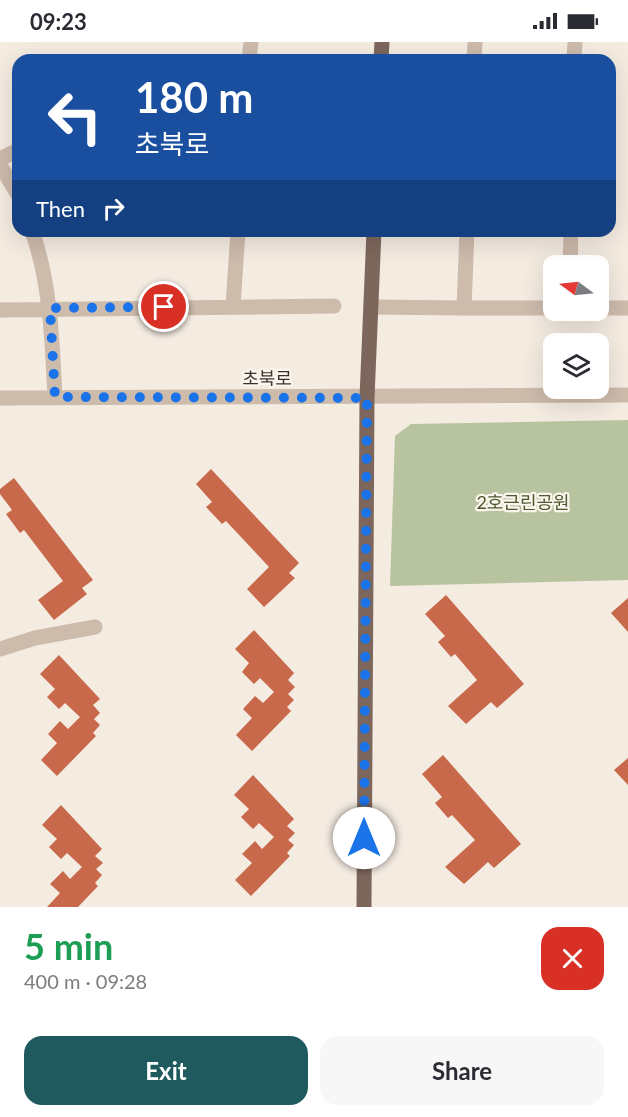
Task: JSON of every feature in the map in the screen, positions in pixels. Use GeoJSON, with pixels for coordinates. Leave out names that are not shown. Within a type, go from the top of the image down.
{"type":"FeatureCollection","features":[{"type":"Feature","properties":{"kind":"main road"},"geometry":{"type":"LineString","coordinates":[[364,907],[367,398],[374,237]]}},
{"type":"Feature","properties":{"kind":"street"},"geometry":{"type":"LineString","coordinates":[[0,165],[12,185]]}},
{"type":"Feature","properties":{"kind":"street"},"geometry":{"type":"LineString","coordinates":[[34,237],[42,260],[50,308],[55,397]]}},
{"type":"Feature","properties":{"kind":"street"},"geometry":{"type":"LineString","coordinates":[[233,306],[238,237]]}},
{"type":"Feature","properties":{"kind":"street"},"geometry":{"type":"LineString","coordinates":[[464,308],[467,237]]}},
{"type":"Feature","properties":{"kind":"street"},"geometry":{"type":"LineString","coordinates":[[570,255],[571,237]]}},
{"type":"Feature","properties":{"kind":"street"},"geometry":{"type":"LineString","coordinates":[[0,310],[334,306]]}},
{"type":"Feature","properties":{"kind":"street"},"geometry":{"type":"LineString","coordinates":[[370,307],[543,308]]}},
{"type":"Feature","properties":{"kind":"street"},"geometry":{"type":"LineString","coordinates":[[609,308],[628,309]]}},
{"type":"Feature","properties":{"kind":"street","name":"초북로"},"geometry":{"type":"LineString","coordinates":[[0,398],[628,395]]}},
{"type":"Feature","properties":{"kind":"street"},"geometry":{"type":"LineString","coordinates":[[0,649],[35,638],[95,627]]}},
{"type":"Feature","properties":{"kind":"green space","name":"2호근린공원"},"geometry":{"type":"Polygon","coordinates":[[[628,420],[628,580],[390,586],[395,436],[411,424],[628,420]]]}},
{"type":"Feature","properties":{"kind":"building"},"geometry":{"type":"Polygon","coordinates":[[[211,469],[299,563],[289,573],[295,578],[264,607],[247,589],[269,567],[226,521],[222,524],[206,507],[212,502],[196,484],[211,469]]]}},
{"type":"Feature","properties":{"kind":"building"},"geometry":{"type":"Polygon","coordinates":[[[14,478],[93,580],[82,588],[87,594],[54,620],[38,600],[63,581],[24,530],[20,533],[6,514],[12,510],[0,494],[0,489],[14,478]]]}},
{"type":"Feature","properties":{"kind":"building"},"geometry":{"type":"Polygon","coordinates":[[[446,595],[524,684],[497,708],[491,702],[466,724],[448,706],[477,680],[455,654],[451,657],[438,642],[445,636],[425,614],[446,595]]]}},
{"type":"Feature","properties":{"kind":"building"},"geometry":{"type":"Polygon","coordinates":[[[628,598],[628,632],[611,613],[628,598]]]}},
{"type":"Feature","properties":{"kind":"building"},"geometry":{"type":"Polygon","coordinates":[[[254,630],[294,673],[288,680],[295,687],[288,694],[294,700],[287,707],[291,711],[252,751],[236,735],[252,718],[243,709],[255,696],[263,703],[274,692],[260,678],[254,684],[242,672],[249,663],[235,649],[254,630]]]}},
{"type":"Feature","properties":{"kind":"building"},"geometry":{"type":"Polygon","coordinates":[[[59,655],[100,699],[93,705],[100,713],[94,719],[100,725],[93,733],[96,736],[57,776],[41,760],[57,743],[48,734],[60,721],[68,729],[80,717],[65,703],[59,709],[47,697],[55,689],[40,674],[59,655]]]}},
{"type":"Feature","properties":{"kind":"building"},"geometry":{"type":"Polygon","coordinates":[[[443,755],[521,844],[494,868],[488,862],[464,884],[445,867],[475,840],[452,815],[448,818],[435,803],[442,797],[422,774],[443,755]]]}},
{"type":"Feature","properties":{"kind":"building"},"geometry":{"type":"Polygon","coordinates":[[[628,758],[628,785],[614,770],[628,758]]]}},
{"type":"Feature","properties":{"kind":"building"},"geometry":{"type":"Polygon","coordinates":[[[253,775],[294,819],[287,826],[295,833],[288,840],[294,845],[287,853],[290,856],[251,896],[235,880],[252,863],[242,854],[255,841],[262,849],[274,837],[259,823],[253,829],[241,817],[249,809],[234,795],[253,775]]]}},
{"type":"Feature","properties":{"kind":"building"},"geometry":{"type":"Polygon","coordinates":[[[61,805],[102,849],[95,856],[103,863],[96,869],[102,875],[95,883],[98,886],[78,907],[47,907],[60,893],[50,884],[63,871],[70,879],[82,867],[67,853],[61,859],[49,847],[57,839],[42,825],[61,805]]]}},
{"type":"Feature","properties":{"kind":"route"},"geometry":{"type":"LineString","coordinates":[[164,307],[50,308],[55,397],[367,398],[364,838]]}}]}
